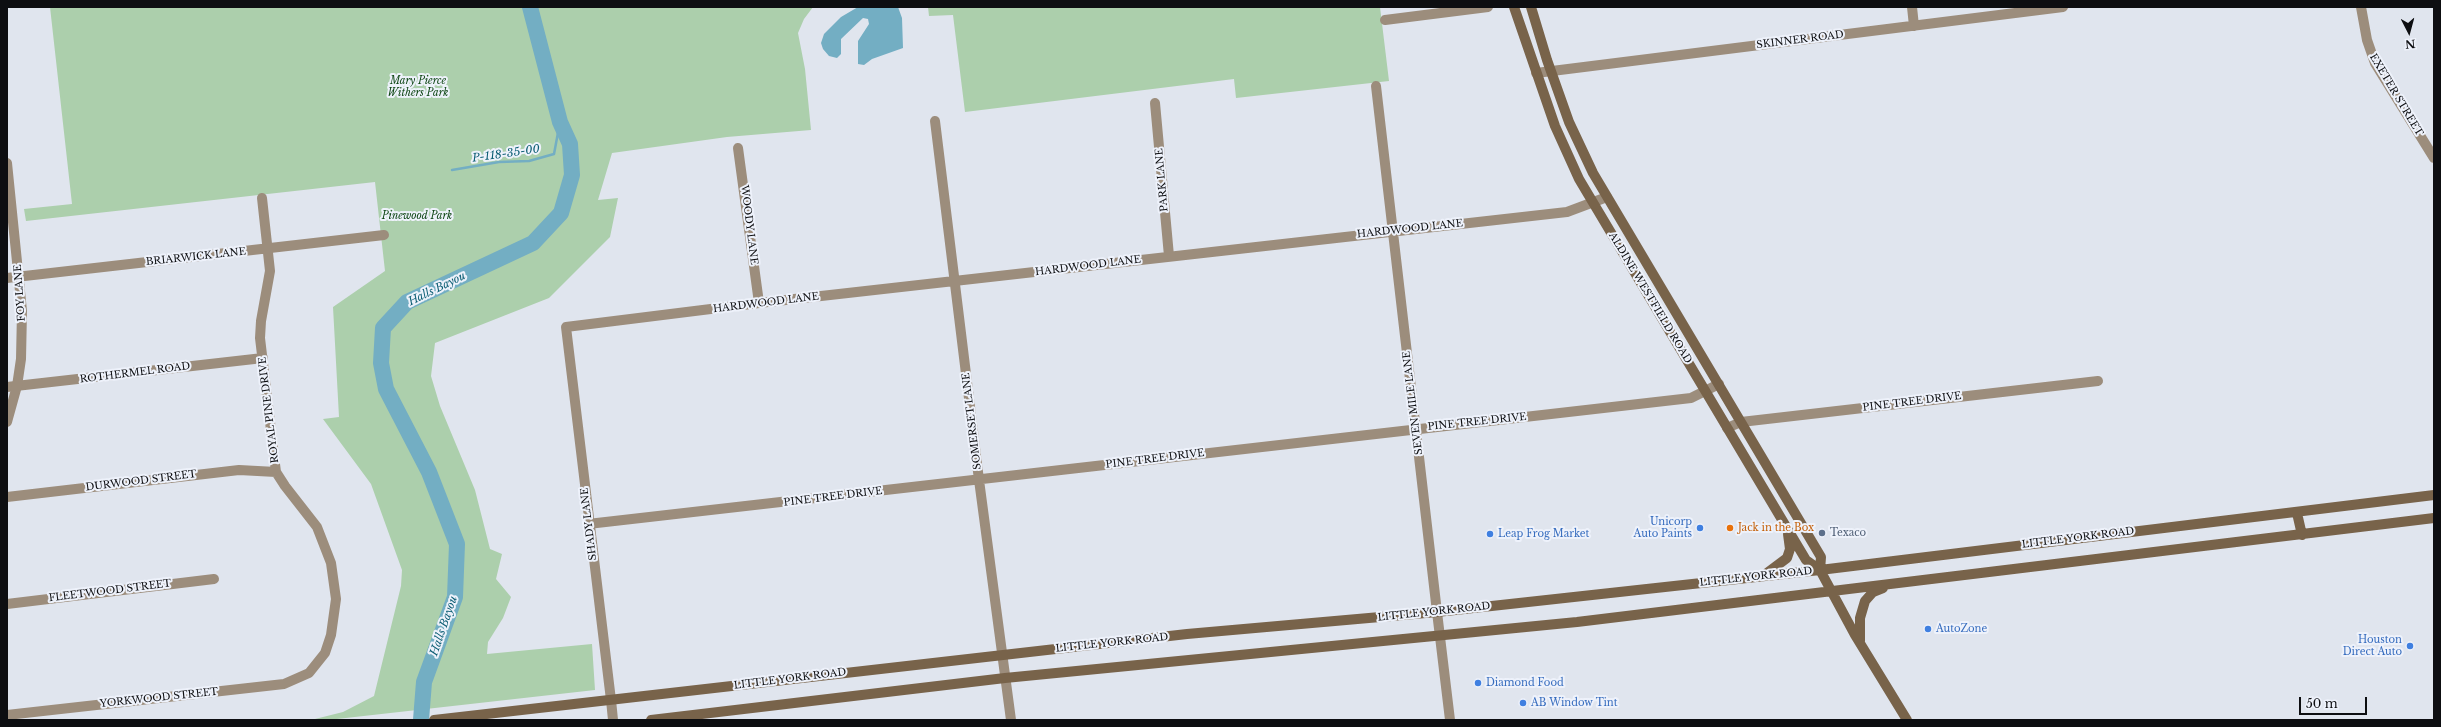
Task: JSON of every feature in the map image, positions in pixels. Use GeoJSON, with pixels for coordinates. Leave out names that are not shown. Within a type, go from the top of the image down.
{"type":"FeatureCollection","features":[{"type":"Feature","properties":{"kind":"main road","name":"ALDINE WESTFIELD ROAD"},"geometry":{"type":"LineString","coordinates":[[1514,7],[1555,126],[1580,180],[1806,560],[1820,570],[1860,643],[1907,720]]}},
{"type":"Feature","properties":{"kind":"main road","name":"ALDINE WESTFIELD ROAD"},"geometry":{"type":"LineString","coordinates":[[1531,7],[1569,122],[1607,197],[1821,556],[1820,570]]}},
{"type":"Feature","properties":{"kind":"main road"},"geometry":{"type":"LineString","coordinates":[[1522,33],[1537,28]]}},
{"type":"Feature","properties":{"kind":"main road","name":"LITTLE YORK ROAD"},"geometry":{"type":"LineString","coordinates":[[434,720],[1188,634],[1437,612],[1820,570],[2297,513],[2434,495]]}},
{"type":"Feature","properties":{"kind":"main road"},"geometry":{"type":"LineString","coordinates":[[2297,513],[2302,535]]}},
{"type":"Feature","properties":{"kind":"main road"},"geometry":{"type":"LineString","coordinates":[[651,720],[1005,678],[1577,622],[2434,518]]}},
{"type":"Feature","properties":{"kind":"main road"},"geometry":{"type":"LineString","coordinates":[[1765,575],[1778,567],[1787,558],[1790,549],[1787,528]]}},
{"type":"Feature","properties":{"kind":"main road"},"geometry":{"type":"LineString","coordinates":[[1860,643],[1860,618],[1864,601],[1874,592],[1894,584]]}},
{"type":"Feature","properties":{"kind":"street"},"geometry":{"type":"LineString","coordinates":[[1385,20],[1488,7]]}},
{"type":"Feature","properties":{"kind":"street"},"geometry":{"type":"LineString","coordinates":[[1912,7],[1914,26]]}},
{"type":"Feature","properties":{"kind":"street","name":"SKINNER ROAD"},"geometry":{"type":"LineString","coordinates":[[1536,73],[2063,7]]}},
{"type":"Feature","properties":{"kind":"street","name":"EXETER STREET"},"geometry":{"type":"LineString","coordinates":[[2361,7],[2367,40],[2375,63],[2434,158]]}},
{"type":"Feature","properties":{"kind":"street","name":"SEVEN MILE LANE"},"geometry":{"type":"LineString","coordinates":[[1376,86],[1450,720]]}},
{"type":"Feature","properties":{"kind":"street","name":"PARK LANE"},"geometry":{"type":"LineString","coordinates":[[1156,103],[1169,256]]}},
{"type":"Feature","properties":{"kind":"street","name":"SOMERSET LANE"},"geometry":{"type":"LineString","coordinates":[[935,121],[979,480],[1011,720]]}},
{"type":"Feature","properties":{"kind":"street","name":"WOODY LANE"},"geometry":{"type":"LineString","coordinates":[[738,148],[759,303]]}},
{"type":"Feature","properties":{"kind":"street","name":"FOY LANE"},"geometry":{"type":"LineString","coordinates":[[7,163],[20,277],[22,331],[7,422]]}},
{"type":"Feature","properties":{"kind":"street","name":"HARDWOOD LANE"},"geometry":{"type":"LineString","coordinates":[[566,327],[759,303],[1567,212],[1607,197]]}},
{"type":"Feature","properties":{"kind":"street","name":"ROYAL PINE DRIVE"},"geometry":{"type":"LineString","coordinates":[[262,198],[268,249],[269,287],[261,321],[262,358],[276,472],[317,527],[325,545],[334,581],[336,599],[331,635],[325,653],[309,672]]}},
{"type":"Feature","properties":{"kind":"street","name":"BRIARWICK LANE"},"geometry":{"type":"LineString","coordinates":[[7,278],[384,235]]}},
{"type":"Feature","properties":{"kind":"street","name":"SHADY LANE"},"geometry":{"type":"LineString","coordinates":[[566,327],[588,524],[613,720]]}},
{"type":"Feature","properties":{"kind":"street","name":"ROTHERMEL ROAD"},"geometry":{"type":"LineString","coordinates":[[12,387],[262,358]]}},
{"type":"Feature","properties":{"kind":"street","name":"PINE TREE DRIVE"},"geometry":{"type":"LineString","coordinates":[[1727,428],[1741,422],[2098,381]]}},
{"type":"Feature","properties":{"kind":"street","name":"PINE TREE DRIVE"},"geometry":{"type":"LineString","coordinates":[[588,524],[1691,398],[1718,384]]}},
{"type":"Feature","properties":{"kind":"street","name":"DURWOOD STREET"},"geometry":{"type":"LineString","coordinates":[[7,497],[239,470],[276,472]]}},
{"type":"Feature","properties":{"kind":"street","name":"FLEETWOOD STREET"},"geometry":{"type":"LineString","coordinates":[[7,604],[214,579]]}},
{"type":"Feature","properties":{"kind":"street","name":"YORKWOOD STREET"},"geometry":{"type":"LineString","coordinates":[[7,714],[284,684],[309,672]]}},
{"type":"Feature","properties":{"kind":"green space"},"geometry":{"type":"Polygon","coordinates":[[[50,7],[813,7],[804,19],[798,33],[805,69],[811,130],[727,137],[612,153],[598,200],[618,198],[610,237],[549,298],[435,343],[431,376],[440,406],[475,490],[490,549],[502,554],[496,579],[511,597],[503,618],[488,642],[487,654],[592,644],[595,690],[328,720],[311,720],[343,712],[374,696],[401,586],[402,570],[371,484],[323,419],[339,417],[333,307],[385,271],[375,182],[26,221],[24,209],[72,204],[50,7]]]}},
{"type":"Feature","properties":{"kind":"green space"},"geometry":{"type":"Polygon","coordinates":[[[928,7],[1380,7],[1389,81],[1236,98],[1234,79],[965,112],[953,15],[929,16],[928,7]]]}},
{"type":"Feature","properties":{"kind":"water"},"geometry":{"type":"Polygon","coordinates":[[[858,7],[898,7],[902,18],[903,48],[872,59],[864,65],[858,64],[858,41],[869,24],[868,19],[863,18],[841,39],[841,54],[837,58],[829,56],[823,49],[821,43],[824,34],[841,17],[858,7]]]}},
{"type":"Feature","properties":{"kind":"waterway","name":"Halls Bayou"},"geometry":{"type":"LineString","coordinates":[[421,720],[424,682],[455,597],[457,544],[429,472],[386,389],[381,363],[383,328],[407,302],[533,243],[561,213],[572,175],[570,144],[560,122],[530,7]]}},
{"type":"Feature","properties":{"kind":"waterway","name":"P-118-35-00"},"geometry":{"type":"LineString","coordinates":[[452,170],[499,162],[529,161],[554,154],[560,122]]}},
{"type":"Feature","properties":{"kind":"place","name":"Unicorp Auto Paints"},"geometry":{"type":"Point","coordinates":[1700,528]}},
{"type":"Feature","properties":{"kind":"place","name":"Jack in the Box"},"geometry":{"type":"Point","coordinates":[1730,528]}},
{"type":"Feature","properties":{"kind":"place","name":"Texaco"},"geometry":{"type":"Point","coordinates":[1822,533]}},
{"type":"Feature","properties":{"kind":"place","name":"Leap Frog Market"},"geometry":{"type":"Point","coordinates":[1490,534]}},
{"type":"Feature","properties":{"kind":"place","name":"AutoZone"},"geometry":{"type":"Point","coordinates":[1928,629]}},
{"type":"Feature","properties":{"kind":"place","name":"Houston Direct Auto"},"geometry":{"type":"Point","coordinates":[2410,646]}},
{"type":"Feature","properties":{"kind":"place","name":"Diamond Food"},"geometry":{"type":"Point","coordinates":[1478,683]}},
{"type":"Feature","properties":{"kind":"place","name":"AB Window Tint"},"geometry":{"type":"Point","coordinates":[1523,703]}},
{"type":"Feature","properties":{"kind":"park label","name":"Mary Pierce Withers Park"},"geometry":{"type":"Point","coordinates":[418,86]}},
{"type":"Feature","properties":{"kind":"park label","name":"Pinewood Park"},"geometry":{"type":"Point","coordinates":[417,216]}}]}
